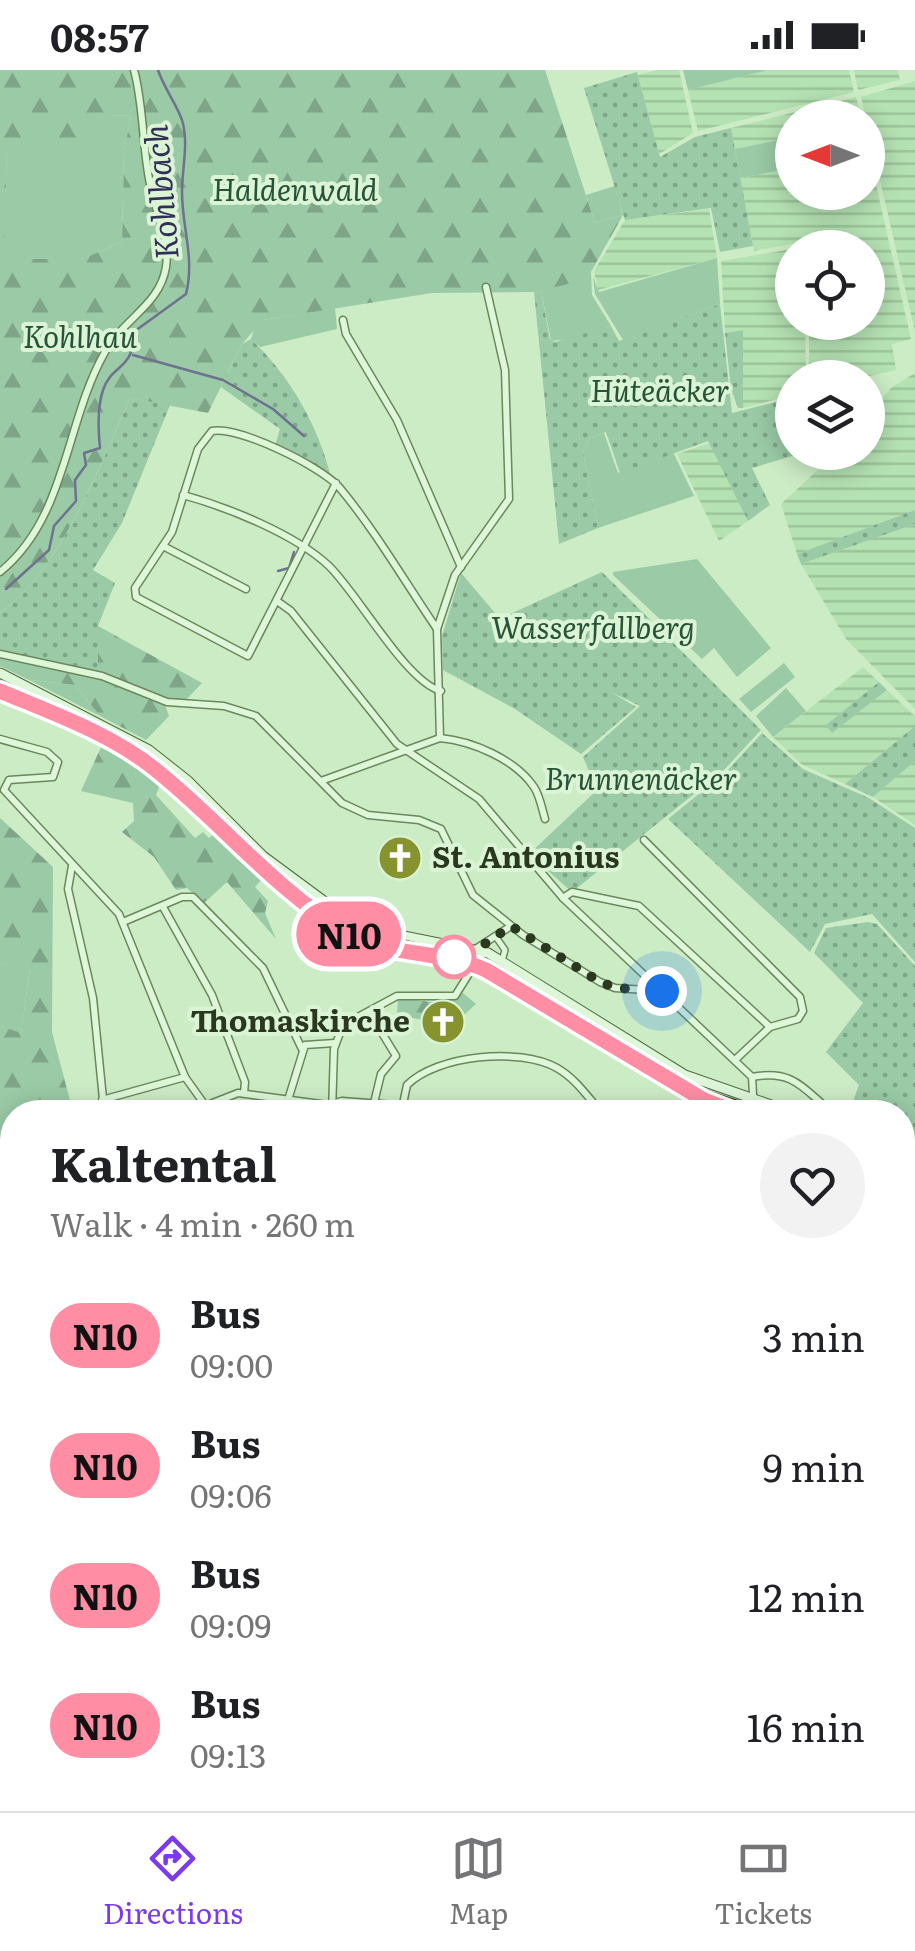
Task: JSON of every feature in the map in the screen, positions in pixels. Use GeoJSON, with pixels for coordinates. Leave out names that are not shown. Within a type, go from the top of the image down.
{"type":"FeatureCollection","features":[{"type":"Feature","properties":{"kind":"main road"},"geometry":{"type":"LineString","coordinates":[[0,673],[150,750],[187,780],[264,856],[352,922],[380,934],[480,950],[685,1075],[739,1100]]}},
{"type":"Feature","properties":{"kind":"main road"},"geometry":{"type":"LineString","coordinates":[[0,690],[144,761],[255,864],[350,934],[474,964],[704,1100]]}},
{"type":"Feature","properties":{"kind":"street"},"geometry":{"type":"LineString","coordinates":[[0,572],[28,542],[43,517],[105,352],[126,323],[161,291],[167,251],[150,185],[134,70]]}},
{"type":"Feature","properties":{"kind":"street"},"geometry":{"type":"LineString","coordinates":[[440,738],[438,629],[460,566],[510,499],[504,357],[486,287]]}},
{"type":"Feature","properties":{"kind":"street"},"geometry":{"type":"LineString","coordinates":[[343,320],[346,334],[406,440],[460,566]]}},
{"type":"Feature","properties":{"kind":"street"},"geometry":{"type":"LineString","coordinates":[[336,484],[248,656],[138,600],[135,588],[163,546],[198,450],[217,430],[256,439],[336,484],[438,629]]}},
{"type":"Feature","properties":{"kind":"street"},"geometry":{"type":"LineString","coordinates":[[183,495],[221,506],[303,548],[331,568],[417,677],[441,692]]}},
{"type":"Feature","properties":{"kind":"street"},"geometry":{"type":"LineString","coordinates":[[163,546],[246,588]]}},
{"type":"Feature","properties":{"kind":"street"},"geometry":{"type":"LineString","coordinates":[[277,601],[291,611],[404,751],[480,799],[563,898],[752,1077],[754,1100]]}},
{"type":"Feature","properties":{"kind":"street"},"geometry":{"type":"LineString","coordinates":[[0,654],[102,676],[167,702],[224,706],[256,716],[358,812],[419,820],[441,829],[453,846],[468,888],[522,935],[600,982],[616,988],[662,991]]}},
{"type":"Feature","properties":{"kind":"street"},"geometry":{"type":"LineString","coordinates":[[321,781],[440,738],[468,743],[502,761],[534,787],[546,819]]}},
{"type":"Feature","properties":{"kind":"street"},"geometry":{"type":"LineString","coordinates":[[0,739],[47,752],[58,762],[53,776],[9,780],[4,790],[114,906],[185,1076],[201,1100]]}},
{"type":"Feature","properties":{"kind":"street"},"geometry":{"type":"LineString","coordinates":[[644,840],[793,986],[803,1005],[801,1015],[792,1023],[770,1027],[735,1060]]}},
{"type":"Feature","properties":{"kind":"street"},"geometry":{"type":"LineString","coordinates":[[72,866],[68,889],[93,998],[102,1100],[185,1076]]}},
{"type":"Feature","properties":{"kind":"street"},"geometry":{"type":"LineString","coordinates":[[563,898],[572,892],[639,906],[770,1027]]}},
{"type":"Feature","properties":{"kind":"street"},"geometry":{"type":"LineString","coordinates":[[123,922],[193,898],[262,968],[302,1049]]}},
{"type":"Feature","properties":{"kind":"street"},"geometry":{"type":"LineString","coordinates":[[162,907],[212,995],[245,1082],[244,1093]]}},
{"type":"Feature","properties":{"kind":"street"},"geometry":{"type":"LineString","coordinates":[[462,945],[462,959],[511,926]]}},
{"type":"Feature","properties":{"kind":"street"},"geometry":{"type":"LineString","coordinates":[[496,937],[505,950],[502,961]]}},
{"type":"Feature","properties":{"kind":"street"},"geometry":{"type":"LineString","coordinates":[[332,1100],[338,1033],[356,1015],[397,996],[450,998],[466,985],[480,950]]}},
{"type":"Feature","properties":{"kind":"street"},"geometry":{"type":"LineString","coordinates":[[338,1033],[358,1021],[374,1020],[394,1047],[396,1056],[381,1074],[375,1100]]}},
{"type":"Feature","properties":{"kind":"street"},"geometry":{"type":"LineString","coordinates":[[228,1100],[244,1093],[288,1100],[302,1049],[310,1042],[335,1043]]}},
{"type":"Feature","properties":{"kind":"street"},"geometry":{"type":"LineString","coordinates":[[404,1100],[406,1086],[430,1071],[468,1061],[510,1058],[559,1070],[588,1100]]}},
{"type":"Feature","properties":{"kind":"street"},"geometry":{"type":"LineString","coordinates":[[752,1077],[778,1074],[796,1078],[819,1100]]}},
{"type":"Feature","properties":{"kind":"green space","name":"Haldenwald"},"geometry":{"type":"Polygon","coordinates":[[[0,70],[545,70],[595,223],[623,215],[591,272],[568,284],[534,292],[432,293],[263,320],[242,344],[208,413],[130,398],[60,544],[22,594],[0,613],[0,70]],[[109,115],[104,123],[95,123],[95,148],[7,148],[4,259],[82,259],[122,242],[124,150],[131,116],[109,115]]]}},
{"type":"Feature","properties":{"kind":"green space"},"geometry":{"type":"Polygon","coordinates":[[[679,70],[693,133],[659,154],[638,75],[679,70]]]}},
{"type":"Feature","properties":{"kind":"green space"},"geometry":{"type":"Polygon","coordinates":[[[683,70],[768,70],[688,90],[683,70]]]}},
{"type":"Feature","properties":{"kind":"green space"},"geometry":{"type":"Polygon","coordinates":[[[768,70],[849,70],[854,92],[822,100],[775,100],[775,112],[698,131],[688,90],[768,70]]]}},
{"type":"Feature","properties":{"kind":"green space"},"geometry":{"type":"Polygon","coordinates":[[[854,70],[898,70],[900,80],[858,90],[854,70]]]}},
{"type":"Feature","properties":{"kind":"green space"},"geometry":{"type":"Polygon","coordinates":[[[637,72],[660,157],[695,137],[731,128],[753,246],[720,252],[711,208],[625,220],[584,88],[637,72]]]}},
{"type":"Feature","properties":{"kind":"green space"},"geometry":{"type":"Polygon","coordinates":[[[915,81],[915,332],[885,201],[885,100],[861,97],[915,81]]]}},
{"type":"Feature","properties":{"kind":"green space"},"geometry":{"type":"Polygon","coordinates":[[[108,115],[131,116],[124,150],[122,242],[82,259],[3,259],[7,147],[94,148],[95,123],[108,115]]]}},
{"type":"Feature","properties":{"kind":"green space"},"geometry":{"type":"Polygon","coordinates":[[[775,117],[775,141],[735,149],[731,128],[775,117]]]}},
{"type":"Feature","properties":{"kind":"green space"},"geometry":{"type":"Polygon","coordinates":[[[775,141],[775,171],[740,178],[735,149],[775,141]]]}},
{"type":"Feature","properties":{"kind":"green space"},"geometry":{"type":"Polygon","coordinates":[[[775,171],[775,210],[882,210],[911,339],[892,344],[896,370],[885,372],[885,360],[809,360],[809,340],[885,340],[885,230],[775,230],[775,247],[754,251],[740,178],[775,171]]]}},
{"type":"Feature","properties":{"kind":"green space"},"geometry":{"type":"Polygon","coordinates":[[[615,186],[623,215],[595,223],[586,195],[615,186]]]}},
{"type":"Feature","properties":{"kind":"green space"},"geometry":{"type":"Polygon","coordinates":[[[709,209],[717,258],[598,290],[594,271],[625,220],[709,209]]]}},
{"type":"Feature","properties":{"kind":"green space"},"geometry":{"type":"Polygon","coordinates":[[[775,252],[775,340],[805,340],[806,360],[775,360],[775,400],[743,408],[743,330],[725,333],[721,261],[775,252]]]}},
{"type":"Feature","properties":{"kind":"green space"},"geometry":{"type":"Polygon","coordinates":[[[717,258],[720,304],[623,340],[595,294],[593,277],[599,292],[717,258]]]}},
{"type":"Feature","properties":{"kind":"green space"},"geometry":{"type":"Polygon","coordinates":[[[591,272],[592,295],[611,326],[579,338],[551,341],[541,290],[591,272]]]}},
{"type":"Feature","properties":{"kind":"green space","name":"Hüteäcker"},"geometry":{"type":"Polygon","coordinates":[[[541,290],[550,340],[555,342],[611,326],[619,341],[720,304],[732,413],[775,402],[775,461],[752,468],[770,505],[748,521],[708,441],[620,473],[606,432],[589,439],[583,452],[598,528],[559,544],[534,292],[541,290]]]}},
{"type":"Feature","properties":{"kind":"green space"},"geometry":{"type":"Polygon","coordinates":[[[335,308],[337,329],[260,347],[251,339],[255,326],[263,320],[335,308]]]}},
{"type":"Feature","properties":{"kind":"green space"},"geometry":{"type":"Polygon","coordinates":[[[743,330],[743,408],[738,408],[731,389],[725,333],[743,330]]]}},
{"type":"Feature","properties":{"kind":"green space"},"geometry":{"type":"Polygon","coordinates":[[[251,339],[301,402],[331,477],[275,446],[280,429],[221,387],[242,344],[251,339]]]}},
{"type":"Feature","properties":{"kind":"green space"},"geometry":{"type":"Polygon","coordinates":[[[915,373],[915,510],[797,554],[781,504],[818,470],[885,470],[885,395],[915,373]]]}},
{"type":"Feature","properties":{"kind":"green space"},"geometry":{"type":"Polygon","coordinates":[[[130,398],[170,405],[122,523],[93,570],[115,583],[98,626],[98,674],[0,651],[0,613],[22,594],[60,543],[92,484],[130,398]]]}},
{"type":"Feature","properties":{"kind":"green space"},"geometry":{"type":"Polygon","coordinates":[[[604,433],[618,473],[673,452],[694,496],[598,528],[583,452],[589,439],[604,433]]]}},
{"type":"Feature","properties":{"kind":"green space"},"geometry":{"type":"Polygon","coordinates":[[[710,443],[748,521],[719,541],[677,454],[710,443]]]}},
{"type":"Feature","properties":{"kind":"green space"},"geometry":{"type":"Polygon","coordinates":[[[915,510],[915,524],[801,564],[797,554],[915,510]]]}},
{"type":"Feature","properties":{"kind":"green space"},"geometry":{"type":"Polygon","coordinates":[[[915,524],[915,709],[846,639],[801,564],[915,524]]]}},
{"type":"Feature","properties":{"kind":"green space"},"geometry":{"type":"Polygon","coordinates":[[[697,559],[771,648],[737,677],[714,648],[702,659],[613,575],[697,559]]]}},
{"type":"Feature","properties":{"kind":"green space"},"geometry":{"type":"Polygon","coordinates":[[[602,572],[761,730],[724,770],[572,892],[529,854],[597,790],[583,757],[640,706],[611,692],[636,707],[581,754],[515,709],[443,670],[442,636],[461,573],[496,614],[506,616],[602,572]]]}},
{"type":"Feature","properties":{"kind":"green space"},"geometry":{"type":"Polygon","coordinates":[[[98,626],[202,683],[183,703],[165,705],[169,716],[146,740],[100,716],[75,685],[29,680],[0,666],[0,658],[47,666],[98,626]]]}},
{"type":"Feature","properties":{"kind":"green space"},"geometry":{"type":"Polygon","coordinates":[[[784,663],[795,677],[751,712],[739,699],[784,663]]]}},
{"type":"Feature","properties":{"kind":"green space"},"geometry":{"type":"Polygon","coordinates":[[[863,667],[879,682],[827,725],[832,732],[887,690],[915,716],[915,726],[845,784],[801,764],[773,737],[863,667]]]}},
{"type":"Feature","properties":{"kind":"green space"},"geometry":{"type":"Polygon","coordinates":[[[29,680],[75,685],[100,716],[29,680]]]}},
{"type":"Feature","properties":{"kind":"green space"},"geometry":{"type":"Polygon","coordinates":[[[879,682],[887,690],[832,733],[826,725],[879,682]]]}},
{"type":"Feature","properties":{"kind":"green space"},"geometry":{"type":"Polygon","coordinates":[[[786,688],[806,711],[773,737],[756,716],[786,688]]]}},
{"type":"Feature","properties":{"kind":"green space"},"geometry":{"type":"Polygon","coordinates":[[[915,726],[915,761],[873,797],[845,784],[915,726]]]}},
{"type":"Feature","properties":{"kind":"green space"},"geometry":{"type":"Polygon","coordinates":[[[762,733],[803,769],[869,798],[915,828],[915,962],[872,914],[825,924],[810,952],[668,819],[727,771],[762,733]]]}},
{"type":"Feature","properties":{"kind":"green space"},"geometry":{"type":"Polygon","coordinates":[[[102,745],[161,782],[156,795],[195,838],[203,832],[209,838],[214,834],[262,879],[255,887],[268,901],[265,913],[276,939],[227,882],[204,903],[187,888],[176,890],[154,857],[122,832],[134,821],[133,803],[81,791],[102,745]]]}},
{"type":"Feature","properties":{"kind":"green space"},"geometry":{"type":"Polygon","coordinates":[[[915,761],[915,825],[873,797],[915,761]]]}},
{"type":"Feature","properties":{"kind":"green space"},"geometry":{"type":"Polygon","coordinates":[[[0,818],[53,867],[52,1032],[70,1100],[0,1100],[0,1026],[21,1033],[30,969],[0,963],[0,818]]]}},
{"type":"Feature","properties":{"kind":"green space"},"geometry":{"type":"Polygon","coordinates":[[[877,924],[915,966],[915,1100],[853,1100],[859,1085],[826,1052],[863,1003],[814,953],[826,928],[877,924]]]}},
{"type":"Feature","properties":{"kind":"green space"},"geometry":{"type":"Polygon","coordinates":[[[0,963],[30,968],[21,1034],[0,1026],[0,963]]]}},
{"type":"Feature","properties":{"kind":"green space"},"geometry":{"type":"Polygon","coordinates":[[[463,993],[476,1004],[465,1014],[427,1008],[423,1020],[397,1015],[398,998],[441,1003],[463,993]]]}},
{"type":"Feature","properties":{"kind":"waterway","name":"Kohlbach"},"geometry":{"type":"LineString","coordinates":[[6,589],[49,550],[54,526],[76,501],[75,480],[86,465],[84,453],[100,448],[98,419],[103,390],[130,354],[135,331],[186,294],[189,268],[182,192],[184,129],[158,70]]}},
{"type":"Feature","properties":{"kind":"waterway"},"geometry":{"type":"LineString","coordinates":[[133,355],[223,380],[273,409],[304,436]]}},
{"type":"Feature","properties":{"kind":"waterway"},"geometry":{"type":"LineString","coordinates":[[278,571],[289,568],[294,552]]}},
{"type":"Feature","properties":{"kind":"waterway"},"geometry":{"type":"LineString","coordinates":[[0,1338],[0,1352]]}},
{"type":"Feature","properties":{"kind":"tram line"},"geometry":{"type":"LineString","coordinates":[[0,681],[152,757],[191,789],[256,856],[352,928],[489,961],[698,1088],[734,1100]]}},
{"type":"Feature","properties":{"kind":"bus line","name":"N10"},"geometry":{"type":"LineString","coordinates":[[0,691],[115,744],[156,769],[255,864],[350,934],[369,942],[469,962],[704,1100]]}},
{"type":"Feature","properties":{"kind":"place","name":"St. Antonius"},"geometry":{"type":"Point","coordinates":[400,858]}},
{"type":"Feature","properties":{"kind":"place","name":"Thomaskirche"},"geometry":{"type":"Point","coordinates":[443,1022]}},
{"type":"Feature","properties":{"kind":"route"},"geometry":{"type":"LineString","coordinates":[[454,957],[464,958],[511,926],[600,982],[616,988],[662,991]]}},
{"type":"Feature","properties":{"kind":"park label","name":"Kohlhau"},"geometry":{"type":"Point","coordinates":[80,338]}},
{"type":"Feature","properties":{"kind":"park label","name":"Wasserfallberg"},"geometry":{"type":"Point","coordinates":[593,629]}},
{"type":"Feature","properties":{"kind":"park label","name":"Brunnenäcker"},"geometry":{"type":"Point","coordinates":[641,780]}}]}
